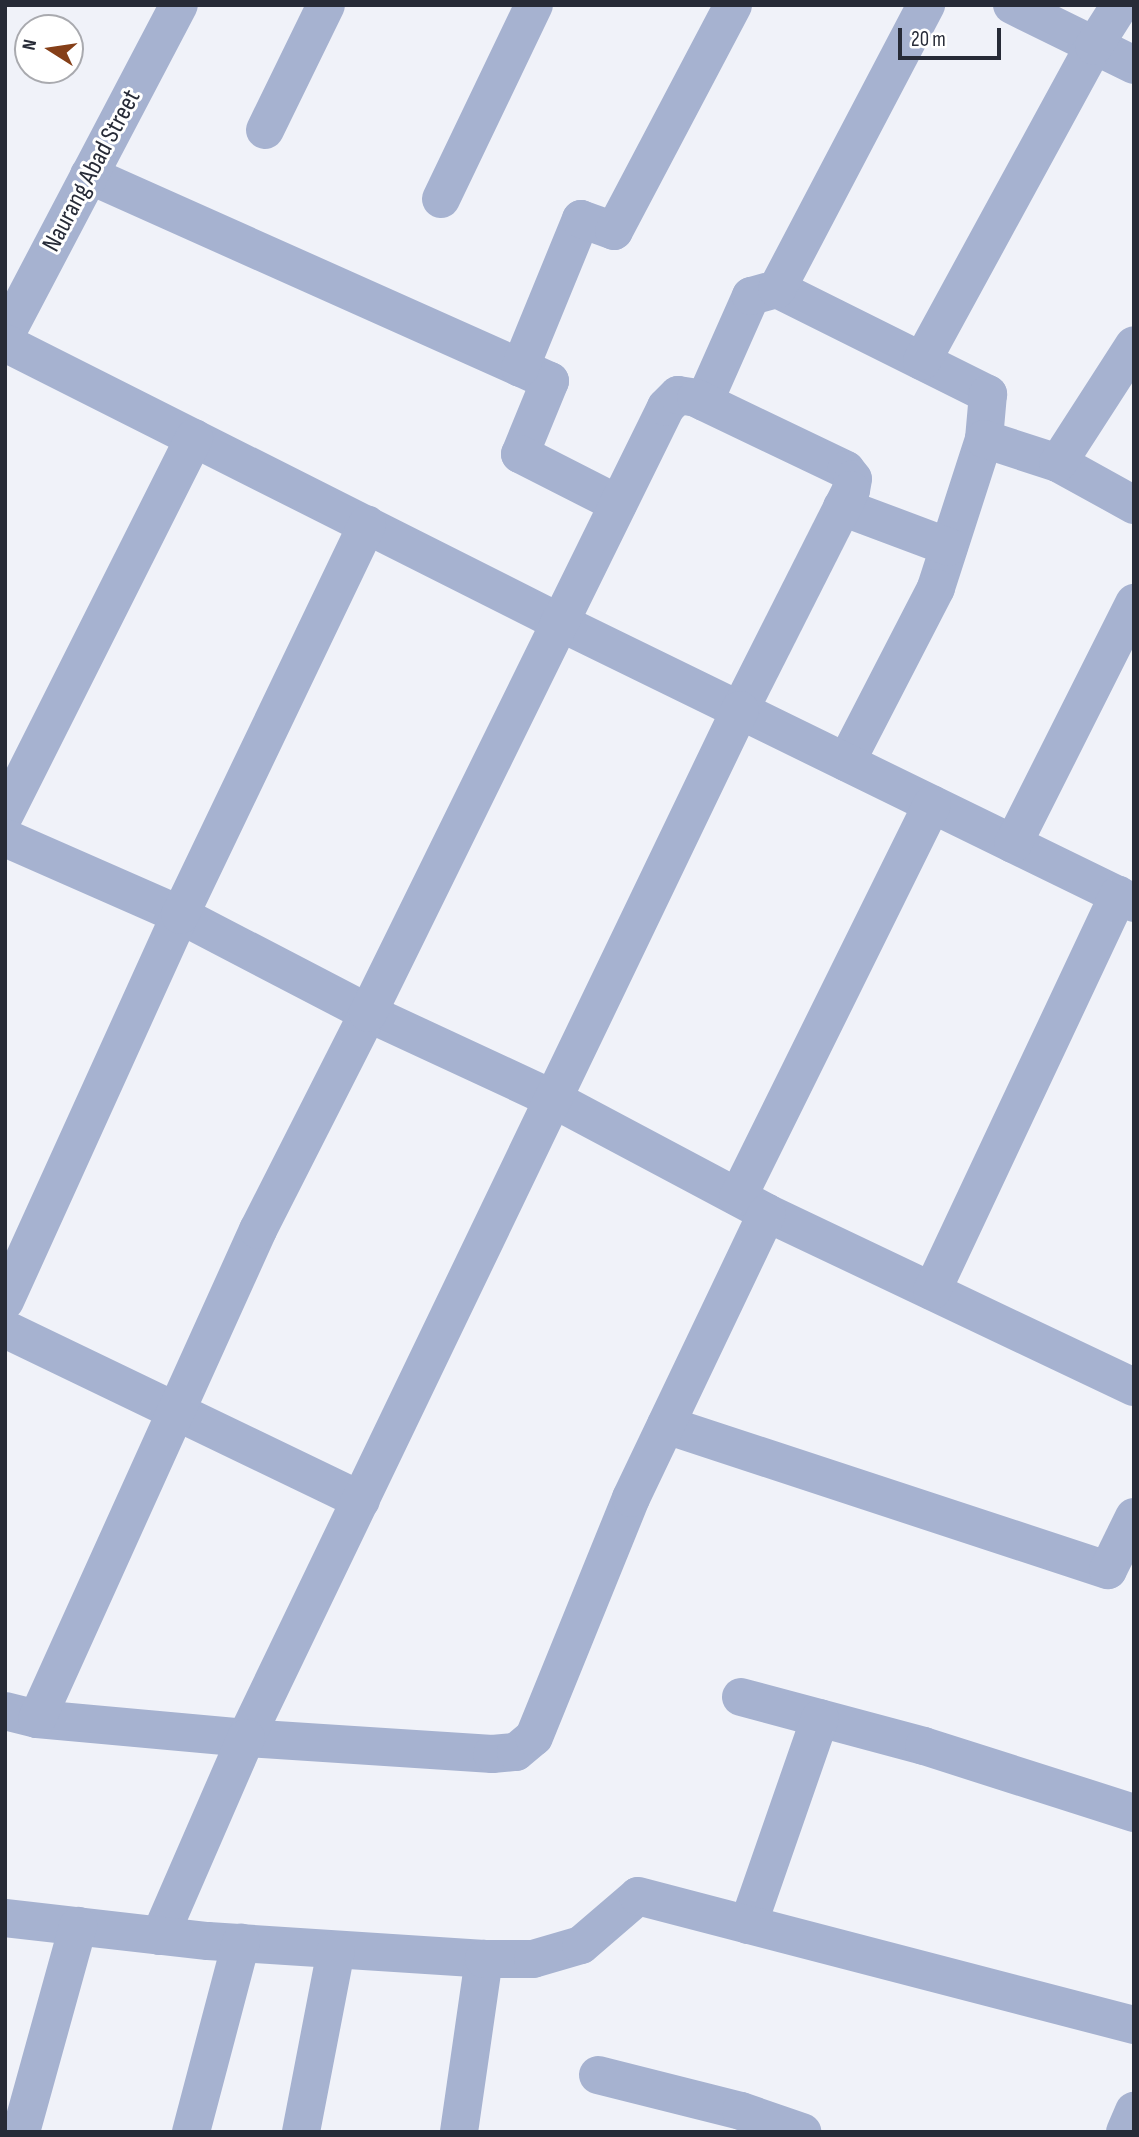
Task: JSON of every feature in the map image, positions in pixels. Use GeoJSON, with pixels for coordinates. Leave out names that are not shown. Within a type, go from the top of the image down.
{"type":"FeatureCollection","features":[{"type":"Feature","properties":{"kind":"street","name":"Naurang Abad Street"},"geometry":{"type":"LineString","coordinates":[[5,336],[179,5]]}},
{"type":"Feature","properties":{"kind":"street"},"geometry":{"type":"LineString","coordinates":[[265,130],[326,5]]}},
{"type":"Feature","properties":{"kind":"street"},"geometry":{"type":"LineString","coordinates":[[441,199],[534,5]]}},
{"type":"Feature","properties":{"kind":"street"},"geometry":{"type":"LineString","coordinates":[[520,368],[581,219],[614,231],[733,5]]}},
{"type":"Feature","properties":{"kind":"street"},"geometry":{"type":"LineString","coordinates":[[776,289],[926,5]]}},
{"type":"Feature","properties":{"kind":"street"},"geometry":{"type":"LineString","coordinates":[[1012,5],[1134,65]]}},
{"type":"Feature","properties":{"kind":"street"},"geometry":{"type":"LineString","coordinates":[[922,361],[1094,46],[1120,5]]}},
{"type":"Feature","properties":{"kind":"street"},"geometry":{"type":"LineString","coordinates":[[89,175],[550,381],[520,454],[618,504]]}},
{"type":"Feature","properties":{"kind":"street"},"geometry":{"type":"LineString","coordinates":[[704,402],[751,296],[776,289],[988,394],[984,439],[936,588],[846,762]]}},
{"type":"Feature","properties":{"kind":"street"},"geometry":{"type":"LineString","coordinates":[[5,343],[559,622],[1126,899],[932,1291]]}},
{"type":"Feature","properties":{"kind":"street"},"geometry":{"type":"LineString","coordinates":[[1058,463],[1134,345]]}},
{"type":"Feature","properties":{"kind":"street"},"geometry":{"type":"LineString","coordinates":[[160,1936],[246,1738],[740,710],[842,507],[853,479],[846,470],[704,402],[678,395],[666,407],[369,1013],[258,1230],[174,1412],[21,1715],[246,1738],[492,1754],[516,1752],[534,1737],[631,1498],[666,1425],[752,1205],[932,804]]}},
{"type":"Feature","properties":{"kind":"street"},"geometry":{"type":"LineString","coordinates":[[5,814],[194,438]]}},
{"type":"Feature","properties":{"kind":"street"},"geometry":{"type":"LineString","coordinates":[[984,439],[1058,463],[1134,505]]}},
{"type":"Feature","properties":{"kind":"street"},"geometry":{"type":"LineString","coordinates":[[842,507],[949,547]]}},
{"type":"Feature","properties":{"kind":"street"},"geometry":{"type":"LineString","coordinates":[[5,1301],[180,915],[367,525]]}},
{"type":"Feature","properties":{"kind":"street"},"geometry":{"type":"LineString","coordinates":[[1013,844],[1134,603]]}},
{"type":"Feature","properties":{"kind":"street"},"geometry":{"type":"LineString","coordinates":[[5,838],[180,915],[369,1013],[553,1099],[752,1205],[932,1291],[1130,1375]]}},
{"type":"Feature","properties":{"kind":"street"},"geometry":{"type":"LineString","coordinates":[[5,1329],[361,1500]]}},
{"type":"Feature","properties":{"kind":"street"},"geometry":{"type":"LineString","coordinates":[[666,1425],[1108,1570],[1134,1517]]}},
{"type":"Feature","properties":{"kind":"street"},"geometry":{"type":"LineString","coordinates":[[741,1697],[924,1746],[1134,1813]]}},
{"type":"Feature","properties":{"kind":"street"},"geometry":{"type":"LineString","coordinates":[[748,1925],[820,1718]]}},
{"type":"Feature","properties":{"kind":"street"},"geometry":{"type":"LineString","coordinates":[[5,1918],[241,1943],[484,1959],[533,1959],[582,1945],[638,1896],[1134,2025]]}},
{"type":"Feature","properties":{"kind":"street"},"geometry":{"type":"LineString","coordinates":[[21,2132],[78,1926]]}},
{"type":"Feature","properties":{"kind":"street"},"geometry":{"type":"LineString","coordinates":[[191,2132],[241,1943]]}},
{"type":"Feature","properties":{"kind":"street"},"geometry":{"type":"LineString","coordinates":[[301,2132],[335,1950]]}},
{"type":"Feature","properties":{"kind":"street"},"geometry":{"type":"LineString","coordinates":[[459,2132],[484,1959]]}},
{"type":"Feature","properties":{"kind":"street"},"geometry":{"type":"LineString","coordinates":[[598,2075],[741,2111],[802,2132]]}},
{"type":"Feature","properties":{"kind":"street"},"geometry":{"type":"LineString","coordinates":[[1125,2132],[1134,2111]]}}]}
